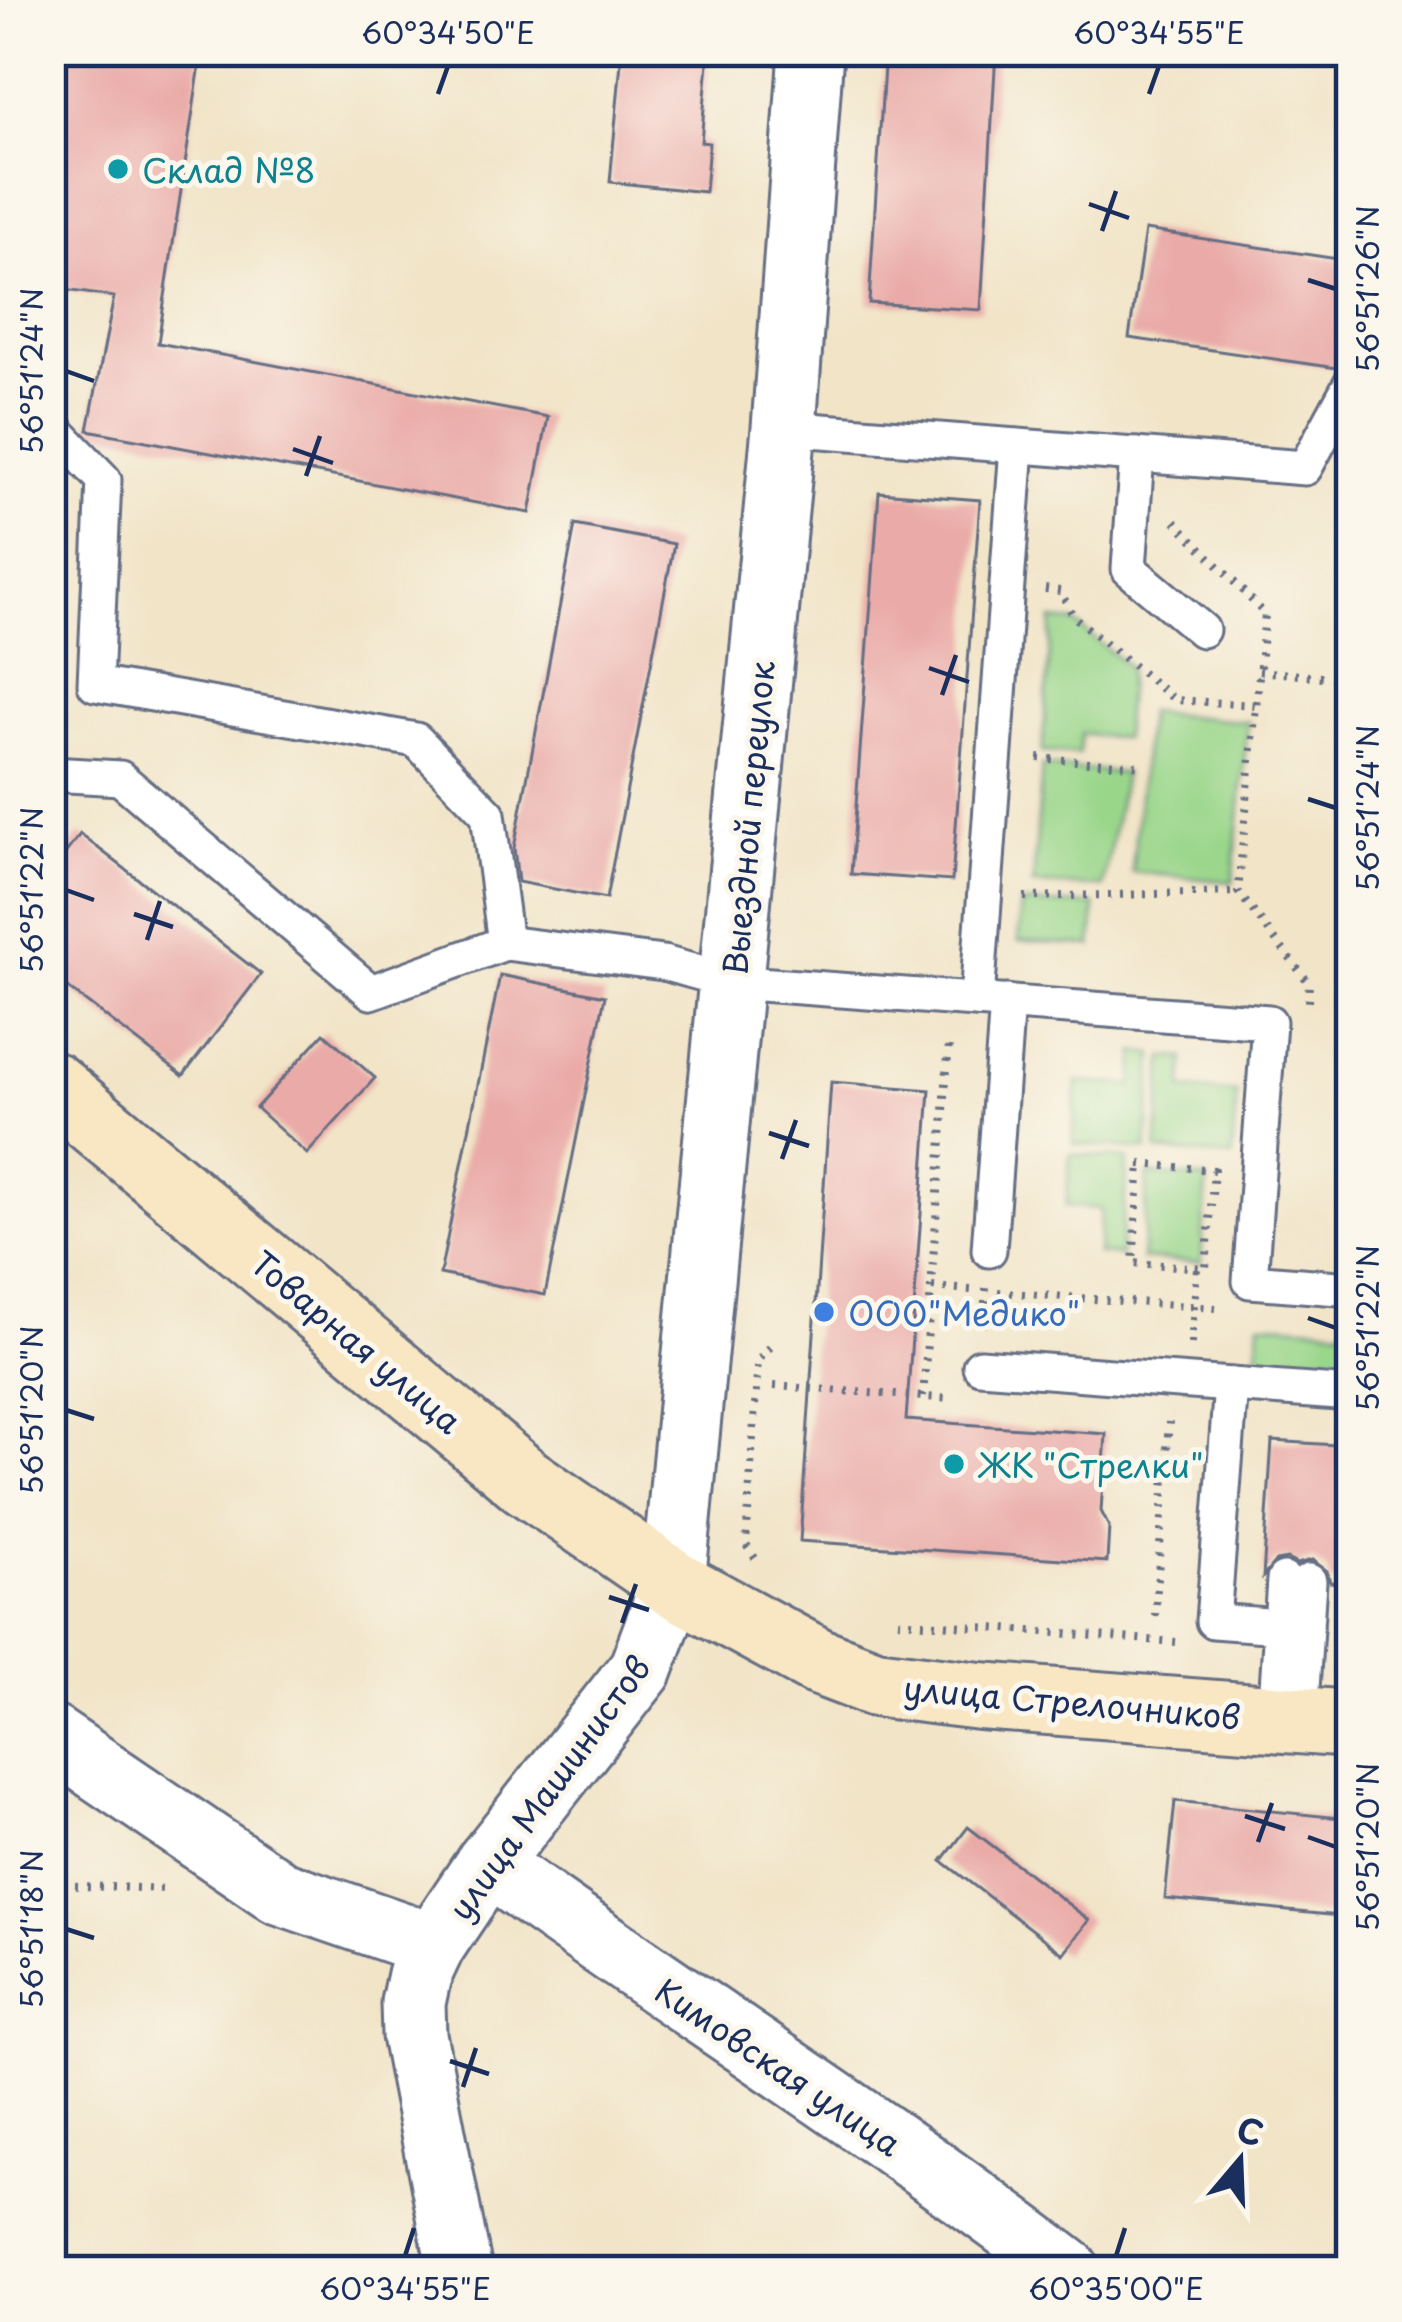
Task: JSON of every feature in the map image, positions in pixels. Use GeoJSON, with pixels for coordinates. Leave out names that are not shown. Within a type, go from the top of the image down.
{"type":"FeatureCollection","features":[{"type":"Feature","properties":{"kind":"main road","name":"Товарная улица"},"geometry":{"type":"LineString","coordinates":[[51,1085],[525,1481],[673,1583]]}},
{"type":"Feature","properties":{"kind":"main road","name":"улица Стрелочников"},"geometry":{"type":"LineString","coordinates":[[673,1583],[818,1661],[874,1683],[980,1696],[1309,1721]]}},
{"type":"Feature","properties":{"kind":"street","name":"Выездной переулок"},"geometry":{"type":"LineString","coordinates":[[673,1583],[784,428],[811,51]]}},
{"type":"Feature","properties":{"kind":"street","name":"улица Машинистов"},"geometry":{"type":"LineString","coordinates":[[460,2271],[414,2036],[413,2003],[419,1975],[433,1945],[488,1863],[641,1669],[673,1583]]}},
{"type":"Feature","properties":{"kind":"street"},"geometry":{"type":"LineString","coordinates":[[51,1737],[279,1892],[433,1945]]}},
{"type":"Feature","properties":{"kind":"street","name":"Кимовская улица"},"geometry":{"type":"LineString","coordinates":[[488,1863],[990,2210],[1069,2271]]}},
{"type":"Feature","properties":{"kind":"lane"},"geometry":{"type":"LineString","coordinates":[[784,428],[1017,446],[1137,468],[1305,468],[1351,383]]}},
{"type":"Feature","properties":{"kind":"lane"},"geometry":{"type":"LineString","coordinates":[[51,425],[104,480],[95,684],[416,740],[488,814],[505,943]]}},
{"type":"Feature","properties":{"kind":"lane"},"geometry":{"type":"LineString","coordinates":[[989,1250],[979,1000],[1017,446]]}},
{"type":"Feature","properties":{"kind":"lane"},"geometry":{"type":"LineString","coordinates":[[1137,468],[1129,569],[1202,630]]}},
{"type":"Feature","properties":{"kind":"lane"},"geometry":{"type":"LineString","coordinates":[[51,774],[120,778],[371,992],[505,943],[663,963],[732,982],[1269,1022],[1250,1281],[1351,1289]]}},
{"type":"Feature","properties":{"kind":"lane"},"geometry":{"type":"LineString","coordinates":[[980,1366],[1351,1394]]}},
{"type":"Feature","properties":{"kind":"lane"},"geometry":{"type":"LineString","coordinates":[[1231,1385],[1213,1621],[1293,1627]]}},
{"type":"Feature","properties":{"kind":"lane"},"geometry":{"type":"LineString","coordinates":[[1297,1581],[1293,1627],[1309,1721]]}},
{"type":"Feature","properties":{"kind":"path"},"geometry":{"type":"LineString","coordinates":[[1137,468],[1265,614],[1238,892],[1309,983]]}},
{"type":"Feature","properties":{"kind":"path"},"geometry":{"type":"LineString","coordinates":[[1053,590],[1060,591],[1074,617],[1175,700],[1256,705]]}},
{"type":"Feature","properties":{"kind":"path"},"geometry":{"type":"LineString","coordinates":[[1259,670],[1351,680]]}},
{"type":"Feature","properties":{"kind":"path"},"geometry":{"type":"LineString","coordinates":[[1019,757],[1142,766]]}},
{"type":"Feature","properties":{"kind":"path"},"geometry":{"type":"LineString","coordinates":[[1008,897],[1238,892]]}},
{"type":"Feature","properties":{"kind":"path"},"geometry":{"type":"LineString","coordinates":[[923,1397],[932,1287],[979,1000]]}},
{"type":"Feature","properties":{"kind":"path"},"geometry":{"type":"LineString","coordinates":[[1140,1164],[1214,1170],[1206,1268],[1197,1268],[1133,1262],[1140,1164]]}},
{"type":"Feature","properties":{"kind":"path"},"geometry":{"type":"LineString","coordinates":[[980,1366],[989,1250]]}},
{"type":"Feature","properties":{"kind":"path"},"geometry":{"type":"LineString","coordinates":[[1188,1382],[1197,1268]]}},
{"type":"Feature","properties":{"kind":"path"},"geometry":{"type":"LineString","coordinates":[[932,1287],[1217,1308]]}},
{"type":"Feature","properties":{"kind":"path"},"geometry":{"type":"LineString","coordinates":[[746,1545],[758,1360],[776,1341]]}},
{"type":"Feature","properties":{"kind":"path"},"geometry":{"type":"LineString","coordinates":[[774,1385],[968,1400]]}},
{"type":"Feature","properties":{"kind":"path"},"geometry":{"type":"LineString","coordinates":[[1155,1616],[1169,1415]]}},
{"type":"Feature","properties":{"kind":"path"},"geometry":{"type":"LineString","coordinates":[[883,1620],[1186,1642]]}},
{"type":"Feature","properties":{"kind":"green space"},"geometry":{"type":"Polygon","coordinates":[[[1052,620],[1074,622],[1129,667],[1123,738],[1081,734],[1079,754],[1042,752],[1052,620]]]}},
{"type":"Feature","properties":{"kind":"green space"},"geometry":{"type":"Polygon","coordinates":[[[1147,712],[1248,722],[1233,882],[1132,872],[1147,712]]]}},
{"type":"Feature","properties":{"kind":"green space"},"geometry":{"type":"Polygon","coordinates":[[[1042,766],[1124,773],[1103,887],[1033,885],[1042,766]]]}},
{"type":"Feature","properties":{"kind":"green space"},"geometry":{"type":"Polygon","coordinates":[[[1021,904],[1095,905],[1092,946],[1018,941],[1021,904]]]}},
{"type":"Feature","properties":{"kind":"green space"},"geometry":{"type":"Polygon","coordinates":[[[1136,1052],[1154,1054],[1147,1150],[1073,1144],[1077,1082],[1133,1085],[1136,1052]]]}},
{"type":"Feature","properties":{"kind":"green space"},"geometry":{"type":"Polygon","coordinates":[[[1164,1057],[1185,1058],[1183,1089],[1237,1093],[1232,1157],[1157,1151],[1164,1057]]]}},
{"type":"Feature","properties":{"kind":"green space"},"geometry":{"type":"Polygon","coordinates":[[[1070,1154],[1128,1159],[1120,1256],[1098,1254],[1101,1209],[1066,1206],[1070,1154]]]}},
{"type":"Feature","properties":{"kind":"green space"},"geometry":{"type":"Polygon","coordinates":[[[1148,1174],[1207,1179],[1201,1263],[1142,1259],[1148,1174]]]}},
{"type":"Feature","properties":{"kind":"green space"},"geometry":{"type":"Polygon","coordinates":[[[1260,1322],[1351,1329],[1351,1370],[1257,1362],[1260,1322]]]}},
{"type":"Feature","properties":{"kind":"building"},"geometry":{"type":"Polygon","coordinates":[[[51,51],[202,51],[158,343],[548,417],[530,513],[88,430],[114,297],[51,288],[51,51]]]}},
{"type":"Feature","properties":{"kind":"building"},"geometry":{"type":"Polygon","coordinates":[[[622,51],[709,51],[701,142],[709,143],[705,192],[610,182],[622,51]]]}},
{"type":"Feature","properties":{"kind":"building"},"geometry":{"type":"Polygon","coordinates":[[[885,51],[996,51],[981,310],[869,303],[885,51]]]}},
{"type":"Feature","properties":{"kind":"building"},"geometry":{"type":"Polygon","coordinates":[[[1145,230],[1351,261],[1337,368],[1129,338],[1145,230]]]}},
{"type":"Feature","properties":{"kind":"building"},"geometry":{"type":"Polygon","coordinates":[[[879,492],[980,500],[952,881],[851,874],[879,492]]]}},
{"type":"Feature","properties":{"kind":"building"},"geometry":{"type":"Polygon","coordinates":[[[575,525],[674,544],[606,899],[518,882],[514,848],[575,525]]]}},
{"type":"Feature","properties":{"kind":"building"},"geometry":{"type":"Polygon","coordinates":[[[80,834],[261,974],[183,1076],[51,975],[51,872],[80,834]]]}},
{"type":"Feature","properties":{"kind":"building"},"geometry":{"type":"Polygon","coordinates":[[[500,975],[605,996],[545,1295],[440,1274],[500,975]]]}},
{"type":"Feature","properties":{"kind":"building"},"geometry":{"type":"Polygon","coordinates":[[[324,1033],[375,1078],[307,1154],[256,1108],[324,1033]]]}},
{"type":"Feature","properties":{"kind":"building"},"geometry":{"type":"Polygon","coordinates":[[[831,1082],[930,1090],[906,1420],[1106,1434],[1101,1511],[1109,1527],[1107,1562],[800,1541],[831,1082]]]}},
{"type":"Feature","properties":{"kind":"building","name":"ЖК \"Стрелки\""},"geometry":{"type":"Polygon","coordinates":[[[1272,1441],[1351,1446],[1351,1584],[1330,1582],[1327,1571],[1312,1560],[1276,1561],[1263,1577],[1272,1441]]]}},
{"type":"Feature","properties":{"kind":"building"},"geometry":{"type":"Polygon","coordinates":[[[1175,1801],[1351,1819],[1351,1917],[1165,1899],[1175,1801]]]}},
{"type":"Feature","properties":{"kind":"building"},"geometry":{"type":"Polygon","coordinates":[[[968,1827],[1089,1920],[1063,1954],[942,1861],[968,1827]]]}},
{"type":"Feature","properties":{"kind":"place","name":"Склад №8"},"geometry":{"type":"Point","coordinates":[118,169]}},
{"type":"Feature","properties":{"kind":"place","name":"ООО\"Медико\""},"geometry":{"type":"Point","coordinates":[824,1312]}},
{"type":"Feature","properties":{"kind":"place","name":"ЖК \"Стрелки\""},"geometry":{"type":"Point","coordinates":[954,1464]}}]}
